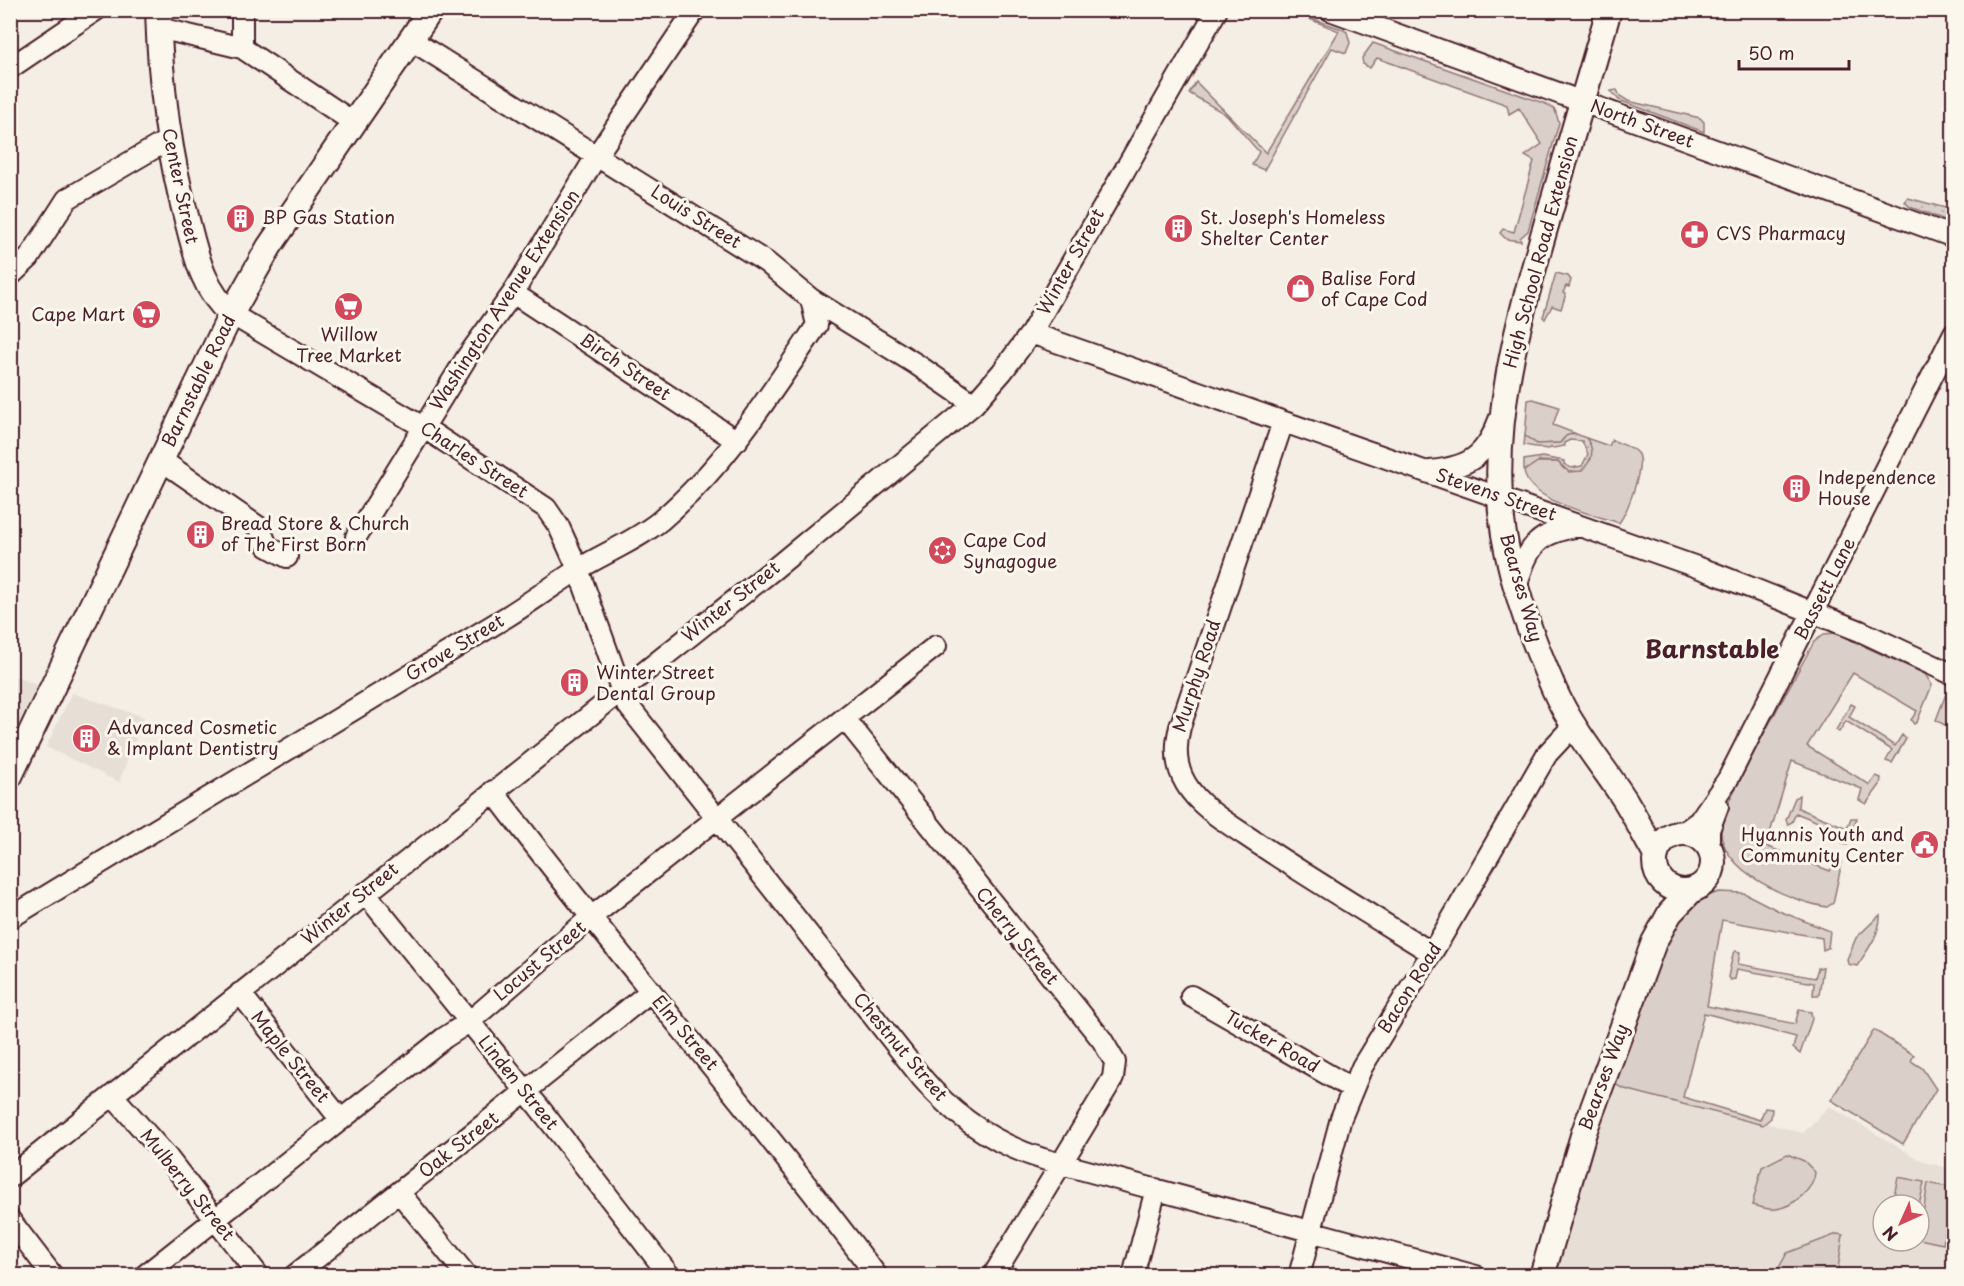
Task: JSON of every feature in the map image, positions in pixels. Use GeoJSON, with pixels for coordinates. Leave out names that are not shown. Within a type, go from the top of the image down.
{"type":"FeatureCollection","features":[{"type":"Feature","properties":{"kind":"main road","name":"Barnstable Road"},"geometry":{"type":"LineString","coordinates":[[10,776],[231,314],[269,247],[431,10]]}},
{"type":"Feature","properties":{"kind":"main road","name":"High School Road Extension"},"geometry":{"type":"LineString","coordinates":[[1500,497],[1502,412],[1516,334],[1609,10]]}},
{"type":"Feature","properties":{"kind":"main road","name":"Center Street"},"geometry":{"type":"LineString","coordinates":[[159,19],[168,140],[196,258],[218,303],[231,314]]}},
{"type":"Feature","properties":{"kind":"main road","name":"Bearses Way"},"geometry":{"type":"LineString","coordinates":[[1500,497],[1505,537],[1516,586],[1535,642],[1556,692],[1574,725],[1624,799],[1658,867]]}},
{"type":"Feature","properties":{"kind":"main road","name":"Bearses Way"},"geometry":{"type":"LineString","coordinates":[[1624,799],[1676,834]]}},
{"type":"Feature","properties":{"kind":"main road"},"geometry":{"type":"LineString","coordinates":[[1654,942],[1661,909],[1658,867],[1663,841],[1676,834],[1698,836],[1709,847],[1713,856],[1713,869],[1703,884],[1692,890],[1677,890],[1658,867]]}},
{"type":"Feature","properties":{"kind":"main road","name":"Bearses Way"},"geometry":{"type":"LineString","coordinates":[[1542,1275],[1584,1132],[1654,942],[1670,912],[1692,890]]}},
{"type":"Feature","properties":{"kind":"street"},"geometry":{"type":"LineString","coordinates":[[10,68],[96,10]]}},
{"type":"Feature","properties":{"kind":"street"},"geometry":{"type":"LineString","coordinates":[[242,10],[242,48]]}},
{"type":"Feature","properties":{"kind":"street","name":"Washington Avenue Extension"},"geometry":{"type":"LineString","coordinates":[[356,537],[467,357],[513,293],[597,155],[695,10]]}},
{"type":"Feature","properties":{"kind":"street","name":"Winter Street"},"geometry":{"type":"LineString","coordinates":[[10,1177],[919,452],[974,404],[1002,372],[1031,333],[1217,10]]}},
{"type":"Feature","properties":{"kind":"street","name":"North Street"},"geometry":{"type":"LineString","coordinates":[[1330,10],[1953,237]]}},
{"type":"Feature","properties":{"kind":"street"},"geometry":{"type":"LineString","coordinates":[[159,19],[242,48],[353,122]]}},
{"type":"Feature","properties":{"kind":"street","name":"Louis Street"},"geometry":{"type":"LineString","coordinates":[[411,40],[766,262],[811,299],[916,364],[974,404]]}},
{"type":"Feature","properties":{"kind":"street"},"geometry":{"type":"LineString","coordinates":[[10,276],[29,258],[67,199],[168,140]]}},
{"type":"Feature","properties":{"kind":"street","name":"Birch Street"},"geometry":{"type":"LineString","coordinates":[[513,293],[737,441]]}},
{"type":"Feature","properties":{"kind":"street","name":"Grove Street"},"geometry":{"type":"LineString","coordinates":[[10,918],[508,616],[578,569],[622,548],[659,522],[704,479],[737,441],[817,325],[811,299]]}},
{"type":"Feature","properties":{"kind":"street","name":"Charles Street"},"geometry":{"type":"LineString","coordinates":[[231,314],[423,427],[546,508],[559,527],[578,569],[620,690]]}},
{"type":"Feature","properties":{"kind":"street","name":"Stevens Street"},"geometry":{"type":"LineString","coordinates":[[1031,333],[1583,526],[1813,612],[1953,675]]}},
{"type":"Feature","properties":{"kind":"street","name":"Bassett Lane"},"geometry":{"type":"LineString","coordinates":[[1676,834],[1699,821],[1728,779],[1953,333]]}},
{"type":"Feature","properties":{"kind":"street"},"geometry":{"type":"LineString","coordinates":[[1426,471],[1459,466],[1477,457],[1493,436],[1502,412]]}},
{"type":"Feature","properties":{"kind":"street","name":"Murphy Road"},"geometry":{"type":"LineString","coordinates":[[1283,422],[1180,727],[1176,741],[1177,762],[1181,775],[1192,793],[1223,821],[1432,953]]}},
{"type":"Feature","properties":{"kind":"street"},"geometry":{"type":"LineString","coordinates":[[161,460],[260,528],[267,546],[287,557]]}},
{"type":"Feature","properties":{"kind":"street"},"geometry":{"type":"LineString","coordinates":[[1516,586],[1523,562],[1535,543],[1550,533],[1583,526]]}},
{"type":"Feature","properties":{"kind":"street","name":"Locust Street"},"geometry":{"type":"LineString","coordinates":[[144,1275],[444,1038],[469,1022],[590,918],[936,646]]}},
{"type":"Feature","properties":{"kind":"street","name":"Chestnut Street"},"geometry":{"type":"LineString","coordinates":[[620,690],[643,725],[716,819],[934,1092],[985,1134],[1028,1155],[1476,1275]]}},
{"type":"Feature","properties":{"kind":"street","name":"Cherry Street"},"geometry":{"type":"LineString","coordinates":[[845,719],[1113,1055],[1116,1069],[1113,1078],[1061,1164]]}},
{"type":"Feature","properties":{"kind":"street","name":"Bacon Road"},"geometry":{"type":"LineString","coordinates":[[1299,1275],[1337,1132],[1353,1089],[1380,1036],[1432,953],[1547,754],[1574,725]]}},
{"type":"Feature","properties":{"kind":"street"},"geometry":{"type":"LineString","coordinates":[[1709,847],[1709,830],[1728,779]]}},
{"type":"Feature","properties":{"kind":"street","name":"Elm Street"},"geometry":{"type":"LineString","coordinates":[[493,791],[590,918],[720,1074],[877,1275]]}},
{"type":"Feature","properties":{"kind":"street","name":"Linden Street"},"geometry":{"type":"LineString","coordinates":[[365,892],[670,1275]]}},
{"type":"Feature","properties":{"kind":"street","name":"Oak Street"},"geometry":{"type":"LineString","coordinates":[[294,1275],[651,991]]}},
{"type":"Feature","properties":{"kind":"street","name":"Maple Street"},"geometry":{"type":"LineString","coordinates":[[240,993],[340,1120]]}},
{"type":"Feature","properties":{"kind":"street","name":"Tucker Road"},"geometry":{"type":"LineString","coordinates":[[1191,996],[1353,1089]]}},
{"type":"Feature","properties":{"kind":"street","name":"Mulberry Street"},"geometry":{"type":"LineString","coordinates":[[112,1096],[216,1218],[259,1275]]}},
{"type":"Feature","properties":{"kind":"street"},"geometry":{"type":"LineString","coordinates":[[993,1275],[1061,1164]]}},
{"type":"Feature","properties":{"kind":"street"},"geometry":{"type":"LineString","coordinates":[[1133,1275],[1156,1190]]}},
{"type":"Feature","properties":{"kind":"street"},"geometry":{"type":"LineString","coordinates":[[399,1192],[466,1275]]}},
{"type":"Feature","properties":{"kind":"street"},"geometry":{"type":"LineString","coordinates":[[10,1220],[53,1275]]}},
{"type":"Feature","properties":{"kind":"shaded area"},"geometry":{"type":"Polygon","coordinates":[[[1290,11],[1342,29],[1347,32],[1350,43],[1346,53],[1332,48],[1264,170],[1252,165],[1259,152],[1227,115],[1189,93],[1196,82],[1266,153],[1339,31],[1290,11]]]}},
{"type":"Feature","properties":{"kind":"shaded area"},"geometry":{"type":"Polygon","coordinates":[[[1373,43],[1546,104],[1555,110],[1559,123],[1528,231],[1520,238],[1521,241],[1506,239],[1500,233],[1503,229],[1514,232],[1534,161],[1525,156],[1542,144],[1519,108],[1509,114],[1507,105],[1377,58],[1370,68],[1363,64],[1362,58],[1373,43]]]}},
{"type":"Feature","properties":{"kind":"shaded area"},"geometry":{"type":"Polygon","coordinates":[[[1617,90],[1620,96],[1628,101],[1700,118],[1704,122],[1704,132],[1619,100],[1611,91],[1617,90]]]}},
{"type":"Feature","properties":{"kind":"shaded area"},"geometry":{"type":"Polygon","coordinates":[[[1908,198],[1953,210],[1953,223],[1910,207],[1905,202],[1908,198]]]}},
{"type":"Feature","properties":{"kind":"shaded area"},"geometry":{"type":"Polygon","coordinates":[[[1556,273],[1568,276],[1571,280],[1569,287],[1566,286],[1563,293],[1566,294],[1561,309],[1552,306],[1545,319],[1543,317],[1556,273]]]}},
{"type":"Feature","properties":{"kind":"shaded area"},"geometry":{"type":"Polygon","coordinates":[[[1533,399],[1559,407],[1553,425],[1574,433],[1560,443],[1537,444],[1525,436],[1528,400],[1533,399]]]}},
{"type":"Feature","properties":{"kind":"shaded area"},"geometry":{"type":"Polygon","coordinates":[[[1574,433],[1586,438],[1592,452],[1590,460],[1581,471],[1569,472],[1558,462],[1539,461],[1524,471],[1524,460],[1542,457],[1564,461],[1564,464],[1571,468],[1582,466],[1588,454],[1582,441],[1570,440],[1564,443],[1565,446],[1547,449],[1524,445],[1525,436],[1537,444],[1560,443],[1566,436],[1574,433]]]}},
{"type":"Feature","properties":{"kind":"shaded area"},"geometry":{"type":"Polygon","coordinates":[[[1586,438],[1609,446],[1612,440],[1637,453],[1639,467],[1637,478],[1631,499],[1619,523],[1579,511],[1549,498],[1537,491],[1528,481],[1524,471],[1535,462],[1558,462],[1564,469],[1581,471],[1591,459],[1586,438]]]}},
{"type":"Feature","properties":{"kind":"shaded area"},"geometry":{"type":"Polygon","coordinates":[[[1835,633],[1925,674],[1932,685],[1917,722],[1914,724],[1911,720],[1917,711],[1853,673],[1807,746],[1870,785],[1876,776],[1881,778],[1880,785],[1866,804],[1859,800],[1862,789],[1792,761],[1766,846],[1830,871],[1835,860],[1842,862],[1833,903],[1827,907],[1795,899],[1777,891],[1744,870],[1731,857],[1723,843],[1721,827],[1732,794],[1814,642],[1824,634],[1835,633]]]}},
{"type":"Feature","properties":{"kind":"shaded area"},"geometry":{"type":"Polygon","coordinates":[[[11,674],[41,687],[11,753],[11,674]]]}},
{"type":"Feature","properties":{"kind":"shaded area"},"geometry":{"type":"Polygon","coordinates":[[[1953,689],[1953,730],[1936,720],[1946,694],[1953,689]]]}},
{"type":"Feature","properties":{"kind":"shaded area"},"geometry":{"type":"Polygon","coordinates":[[[72,693],[144,717],[119,782],[46,747],[72,693]]]}},
{"type":"Feature","properties":{"kind":"shaded area"},"geometry":{"type":"Polygon","coordinates":[[[1851,704],[1855,706],[1849,717],[1895,746],[1902,735],[1906,739],[1892,763],[1886,761],[1892,750],[1846,721],[1839,732],[1836,730],[1851,704]]]}},
{"type":"Feature","properties":{"kind":"shaded area"},"geometry":{"type":"Polygon","coordinates":[[[1799,795],[1798,808],[1847,828],[1851,818],[1857,818],[1847,845],[1842,844],[1845,833],[1796,813],[1792,822],[1788,824],[1786,820],[1795,798],[1799,795]]]}},
{"type":"Feature","properties":{"kind":"shaded area"},"geometry":{"type":"Polygon","coordinates":[[[1719,892],[1744,893],[1779,911],[1830,931],[1828,948],[1823,950],[1822,938],[1722,920],[1707,1006],[1795,1024],[1799,1010],[1811,1012],[1812,1019],[1800,1054],[1793,1048],[1796,1037],[1704,1013],[1683,1097],[1760,1120],[1765,1108],[1772,1109],[1771,1118],[1763,1125],[1625,1089],[1618,1086],[1615,1080],[1673,923],[1696,900],[1719,892]]]}},
{"type":"Feature","properties":{"kind":"shaded area"},"geometry":{"type":"Polygon","coordinates":[[[1880,915],[1873,942],[1857,966],[1848,964],[1847,959],[1856,938],[1880,915]]]}},
{"type":"Feature","properties":{"kind":"shaded area"},"geometry":{"type":"Polygon","coordinates":[[[1736,951],[1740,952],[1738,964],[1815,978],[1818,968],[1823,967],[1819,995],[1813,995],[1814,983],[1737,969],[1735,979],[1730,980],[1728,977],[1733,954],[1736,951]]]}},
{"type":"Feature","properties":{"kind":"shaded area"},"geometry":{"type":"Polygon","coordinates":[[[1874,1030],[1914,1055],[1911,1061],[1922,1068],[1936,1089],[1903,1144],[1831,1100],[1874,1030]]]}},
{"type":"Feature","properties":{"kind":"shaded area"},"geometry":{"type":"Polygon","coordinates":[[[1612,1082],[1803,1133],[1829,1106],[1924,1162],[1953,1169],[1953,1275],[1551,1276],[1612,1082]]]}},
{"type":"Feature","properties":{"kind":"shaded area"},"geometry":{"type":"Polygon","coordinates":[[[1787,1154],[1804,1161],[1815,1172],[1807,1191],[1782,1208],[1770,1209],[1752,1205],[1762,1167],[1787,1154]]]}},
{"type":"Feature","properties":{"kind":"shaded area"},"geometry":{"type":"Polygon","coordinates":[[[1898,1177],[1924,1182],[1922,1193],[1895,1193],[1898,1177]]]}},
{"type":"Feature","properties":{"kind":"shaded area"},"geometry":{"type":"Polygon","coordinates":[[[1928,1183],[1953,1188],[1943,1244],[1931,1242],[1931,1193],[1926,1193],[1928,1183]]]}},
{"type":"Feature","properties":{"kind":"shaded area"},"geometry":{"type":"Polygon","coordinates":[[[1837,1234],[1843,1235],[1837,1275],[1775,1275],[1787,1253],[1837,1234]]]}},
{"type":"Feature","properties":{"kind":"place","name":"BP Gas Station"},"geometry":{"type":"Point","coordinates":[241,218]}},
{"type":"Feature","properties":{"kind":"place","name":"St. Joseph's Homeless Shelter Center"},"geometry":{"type":"Point","coordinates":[1179,228]}},
{"type":"Feature","properties":{"kind":"place","name":"CVS Pharmacy"},"geometry":{"type":"Point","coordinates":[1695,234]}},
{"type":"Feature","properties":{"kind":"place","name":"Balise Ford of Cape Cod"},"geometry":{"type":"Point","coordinates":[1300,289]}},
{"type":"Feature","properties":{"kind":"place","name":"Willow Tree Market"},"geometry":{"type":"Point","coordinates":[349,306]}},
{"type":"Feature","properties":{"kind":"place","name":"Cape Mart"},"geometry":{"type":"Point","coordinates":[146,315]}},
{"type":"Feature","properties":{"kind":"place","name":"Independence House"},"geometry":{"type":"Point","coordinates":[1797,488]}},
{"type":"Feature","properties":{"kind":"place","name":"Bread Store & Church of The First Born"},"geometry":{"type":"Point","coordinates":[200,534]}},
{"type":"Feature","properties":{"kind":"place","name":"Cape Cod Synagogue"},"geometry":{"type":"Point","coordinates":[942,551]}},
{"type":"Feature","properties":{"kind":"place","name":"Winter Street Dental Group"},"geometry":{"type":"Point","coordinates":[575,683]}},
{"type":"Feature","properties":{"kind":"place","name":"Advanced Cosmetic & Implant Dentistry"},"geometry":{"type":"Point","coordinates":[86,738]}},
{"type":"Feature","properties":{"kind":"place","name":"Hyannis Youth and Community Center"},"geometry":{"type":"Point","coordinates":[1925,845]}},
{"type":"Feature","properties":{"kind":"district","name":"Barnstable"},"geometry":{"type":"Point","coordinates":[1712,650]}}]}
